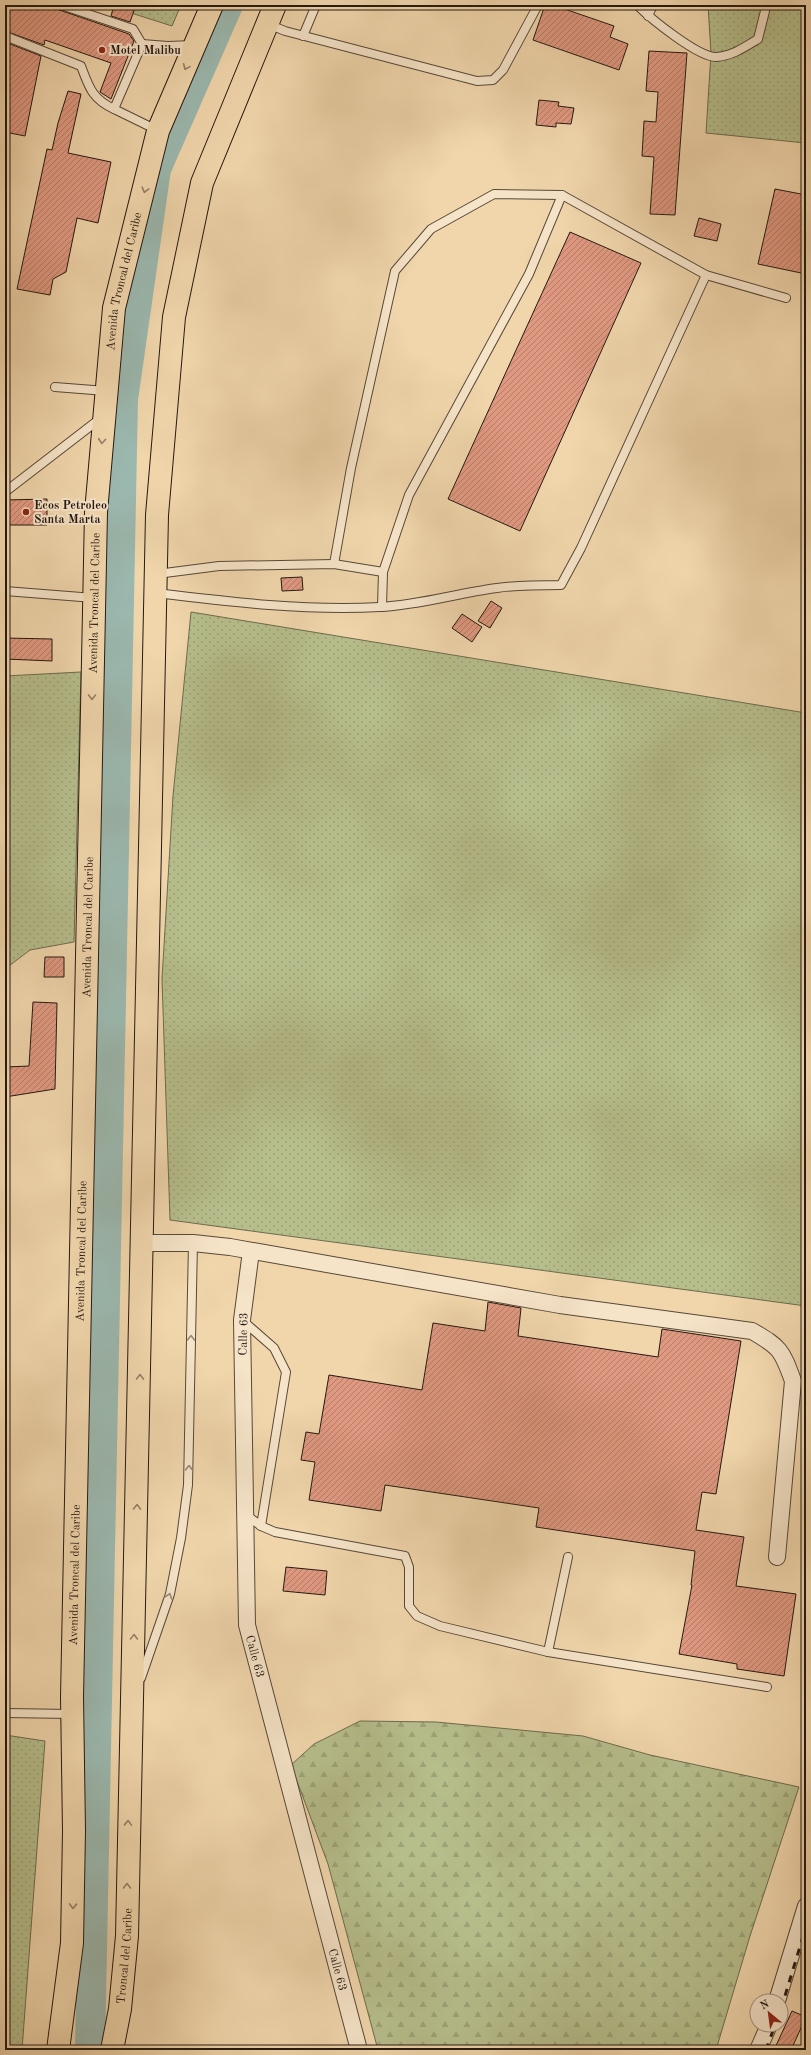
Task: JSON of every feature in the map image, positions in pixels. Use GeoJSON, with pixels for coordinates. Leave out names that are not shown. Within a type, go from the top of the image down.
{"type":"FeatureCollection","features":[{"type":"Feature","properties":{"kind":"highway","name":"Avenida Troncal del Caribe"},"geometry":{"type":"LineString","coordinates":[[58,2050],[72,1943],[74,1867],[72,1714],[96,512],[114,308],[158,131],[212,5]]}},
{"type":"Feature","properties":{"kind":"highway"},"geometry":{"type":"LineString","coordinates":[[133,1699],[157,515],[174,317],[202,183],[271,15]]}},
{"type":"Feature","properties":{"kind":"highway","name":"Troncal del Caribe"},"geometry":{"type":"LineString","coordinates":[[112,2050],[120,2009],[127,1936],[127,1862],[133,1699]]}},
{"type":"Feature","properties":{"kind":"street"},"geometry":{"type":"LineString","coordinates":[[142,1243],[193,1243],[230,1247],[560,1305],[752,1330],[774,1344],[785,1358],[793,1381],[777,1557]]}},
{"type":"Feature","properties":{"kind":"street","name":"Calle 63"},"geometry":{"type":"LineString","coordinates":[[250,1251],[242,1320],[246,1625],[360,2050]]}},
{"type":"Feature","properties":{"kind":"street"},"geometry":{"type":"LineString","coordinates":[[779,1993],[806,1906]]}},
{"type":"Feature","properties":{"kind":"street"},"geometry":{"type":"LineString","coordinates":[[758,2050],[765,2033]]}},
{"type":"Feature","properties":{"kind":"lane"},"geometry":{"type":"LineString","coordinates":[[62,5],[133,29],[142,44]]}},
{"type":"Feature","properties":{"kind":"lane"},"geometry":{"type":"LineString","coordinates":[[302,36],[316,5]]}},
{"type":"Feature","properties":{"kind":"lane"},"geometry":{"type":"LineString","coordinates":[[271,15],[302,36],[477,82],[493,80],[503,70],[538,5]]}},
{"type":"Feature","properties":{"kind":"lane"},"geometry":{"type":"LineString","coordinates":[[637,5],[648,16],[703,54],[716,57],[738,52],[758,39],[765,11],[764,5]]}},
{"type":"Feature","properties":{"kind":"lane"},"geometry":{"type":"LineString","coordinates":[[648,16],[653,5]]}},
{"type":"Feature","properties":{"kind":"lane"},"geometry":{"type":"LineString","coordinates":[[5,36],[81,66],[91,92],[105,105],[158,131]]}},
{"type":"Feature","properties":{"kind":"lane"},"geometry":{"type":"LineString","coordinates":[[142,44],[168,46],[196,45]]}},
{"type":"Feature","properties":{"kind":"lane"},"geometry":{"type":"LineString","coordinates":[[114,109],[142,44]]}},
{"type":"Feature","properties":{"kind":"lane"},"geometry":{"type":"LineString","coordinates":[[334,564],[351,468],[395,271],[431,229],[494,194],[562,195],[706,275],[786,298]]}},
{"type":"Feature","properties":{"kind":"lane"},"geometry":{"type":"LineString","coordinates":[[382,607],[383,572],[409,495],[529,274],[562,195]]}},
{"type":"Feature","properties":{"kind":"lane"},"geometry":{"type":"LineString","coordinates":[[155,583],[298,608],[382,607],[429,601],[497,588],[561,584],[581,548],[706,275]]}},
{"type":"Feature","properties":{"kind":"lane"},"geometry":{"type":"LineString","coordinates":[[55,387],[107,391]]}},
{"type":"Feature","properties":{"kind":"lane"},"geometry":{"type":"LineString","coordinates":[[5,492],[104,415]]}},
{"type":"Feature","properties":{"kind":"lane"},"geometry":{"type":"LineString","coordinates":[[155,583],[219,566],[334,564],[383,572]]}},
{"type":"Feature","properties":{"kind":"lane"},"geometry":{"type":"LineString","coordinates":[[5,591],[94,598]]}},
{"type":"Feature","properties":{"kind":"lane"},"geometry":{"type":"LineString","coordinates":[[133,1699],[170,1594],[181,1538],[188,1485],[193,1243]]}},
{"type":"Feature","properties":{"kind":"lane"},"geometry":{"type":"LineString","coordinates":[[242,1320],[274,1348],[286,1372],[261,1526]]}},
{"type":"Feature","properties":{"kind":"lane"},"geometry":{"type":"LineString","coordinates":[[245,1514],[261,1526],[274,1532],[405,1556],[409,1567],[409,1606],[417,1616],[440,1626],[548,1652],[767,1687]]}},
{"type":"Feature","properties":{"kind":"lane"},"geometry":{"type":"LineString","coordinates":[[548,1652],[568,1557]]}},
{"type":"Feature","properties":{"kind":"lane"},"geometry":{"type":"LineString","coordinates":[[5,1713],[72,1714]]}},
{"type":"Feature","properties":{"kind":"green space"},"geometry":{"type":"Polygon","coordinates":[[[106,5],[181,5],[172,26],[106,5]]]}},
{"type":"Feature","properties":{"kind":"green space"},"geometry":{"type":"Polygon","coordinates":[[[708,5],[806,5],[806,143],[706,133],[711,53],[708,5]]]}},
{"type":"Feature","properties":{"kind":"green space"},"geometry":{"type":"Polygon","coordinates":[[[191,612],[806,713],[806,1306],[170,1220],[162,979],[173,796],[191,612]]]}},
{"type":"Feature","properties":{"kind":"green space"},"geometry":{"type":"Polygon","coordinates":[[[81,672],[74,942],[30,950],[5,969],[5,676],[81,672]]]}},
{"type":"Feature","properties":{"kind":"green space"},"geometry":{"type":"Polygon","coordinates":[[[360,1721],[436,1722],[583,1736],[650,1755],[799,1787],[750,1936],[716,2050],[378,2050],[328,1864],[291,1765],[314,1744],[360,1721]]]}},
{"type":"Feature","properties":{"kind":"green space"},"geometry":{"type":"Polygon","coordinates":[[[5,1735],[45,1741],[22,2050],[5,2050],[5,1735]]]}},
{"type":"Feature","properties":{"kind":"building","name":"Motel Malibu"},"geometry":{"type":"Polygon","coordinates":[[[5,5],[45,5],[129,34],[134,41],[111,99],[100,92],[111,63],[45,40],[44,45],[5,31],[5,5]]]}},
{"type":"Feature","properties":{"kind":"building"},"geometry":{"type":"Polygon","coordinates":[[[114,5],[136,5],[130,22],[111,16],[114,5]]]}},
{"type":"Feature","properties":{"kind":"building"},"geometry":{"type":"Polygon","coordinates":[[[545,5],[553,5],[614,26],[610,37],[628,44],[619,70],[533,40],[545,5]]]}},
{"type":"Feature","properties":{"kind":"building"},"geometry":{"type":"Polygon","coordinates":[[[5,42],[41,56],[25,136],[5,132],[5,42]]]}},
{"type":"Feature","properties":{"kind":"building"},"geometry":{"type":"Polygon","coordinates":[[[649,51],[687,53],[675,215],[650,214],[654,157],[642,156],[644,121],[656,122],[658,92],[646,91],[649,51]]]}},
{"type":"Feature","properties":{"kind":"building"},"geometry":{"type":"Polygon","coordinates":[[[68,91],[81,94],[68,153],[111,162],[98,223],[77,218],[66,272],[53,279],[50,295],[17,289],[47,149],[52,150],[58,123],[68,91]]]}},
{"type":"Feature","properties":{"kind":"building"},"geometry":{"type":"Polygon","coordinates":[[[539,100],[559,102],[558,106],[574,108],[571,124],[556,123],[556,127],[536,125],[539,100]]]}},
{"type":"Feature","properties":{"kind":"building"},"geometry":{"type":"Polygon","coordinates":[[[775,189],[806,195],[806,274],[758,264],[775,189]]]}},
{"type":"Feature","properties":{"kind":"building"},"geometry":{"type":"Polygon","coordinates":[[[699,218],[721,224],[717,241],[694,236],[699,218]]]}},
{"type":"Feature","properties":{"kind":"building"},"geometry":{"type":"Polygon","coordinates":[[[570,232],[641,263],[520,531],[448,499],[570,232]]]}},
{"type":"Feature","properties":{"kind":"building","name":"Ecos Petroleo Santa Marta"},"geometry":{"type":"Polygon","coordinates":[[[47,499],[47,525],[5,525],[5,500],[47,499]]]}},
{"type":"Feature","properties":{"kind":"building"},"geometry":{"type":"Polygon","coordinates":[[[302,577],[303,590],[282,591],[281,578],[302,577]]]}},
{"type":"Feature","properties":{"kind":"building"},"geometry":{"type":"Polygon","coordinates":[[[491,601],[502,608],[490,628],[478,621],[491,601]]]}},
{"type":"Feature","properties":{"kind":"building"},"geometry":{"type":"Polygon","coordinates":[[[462,614],[482,627],[472,642],[452,628],[462,614]]]}},
{"type":"Feature","properties":{"kind":"building"},"geometry":{"type":"Polygon","coordinates":[[[5,638],[52,639],[52,661],[5,659],[5,638]]]}},
{"type":"Feature","properties":{"kind":"building"},"geometry":{"type":"Polygon","coordinates":[[[45,957],[64,957],[64,977],[44,977],[45,957]]]}},
{"type":"Feature","properties":{"kind":"building"},"geometry":{"type":"Polygon","coordinates":[[[33,1002],[57,1003],[55,1089],[5,1097],[5,1067],[29,1066],[33,1002]]]}},
{"type":"Feature","properties":{"kind":"building"},"geometry":{"type":"Polygon","coordinates":[[[488,1302],[521,1308],[518,1336],[658,1357],[662,1329],[741,1341],[716,1494],[702,1492],[696,1530],[744,1537],[736,1586],[796,1594],[784,1676],[737,1669],[737,1664],[679,1654],[692,1585],[695,1551],[536,1527],[539,1508],[385,1485],[381,1511],[309,1500],[315,1462],[301,1460],[306,1432],[319,1434],[329,1375],[422,1390],[433,1323],[485,1331],[488,1302]]]}},
{"type":"Feature","properties":{"kind":"building"},"geometry":{"type":"Polygon","coordinates":[[[286,1567],[327,1571],[325,1595],[283,1591],[286,1567]]]}},
{"type":"Feature","properties":{"kind":"building"},"geometry":{"type":"Polygon","coordinates":[[[792,2011],[806,2017],[791,2050],[774,2050],[782,2033],[789,2033],[789,2018],[792,2011]]]}},
{"type":"Feature","properties":{"kind":"waterway"},"geometry":{"type":"LineString","coordinates":[[90,2050],[123,399],[156,169],[228,5]]}},
{"type":"Feature","properties":{"kind":"railway"},"geometry":{"type":"LineString","coordinates":[[786,1993],[806,1927]]}},
{"type":"Feature","properties":{"kind":"railway"},"geometry":{"type":"LineString","coordinates":[[766,2050],[772,2033]]}},
{"type":"Feature","properties":{"kind":"place","name":"Motel Malibu"},"geometry":{"type":"Point","coordinates":[102,50]}},
{"type":"Feature","properties":{"kind":"place","name":"Ecos Petroleo Santa Marta"},"geometry":{"type":"Point","coordinates":[26,512]}}]}
